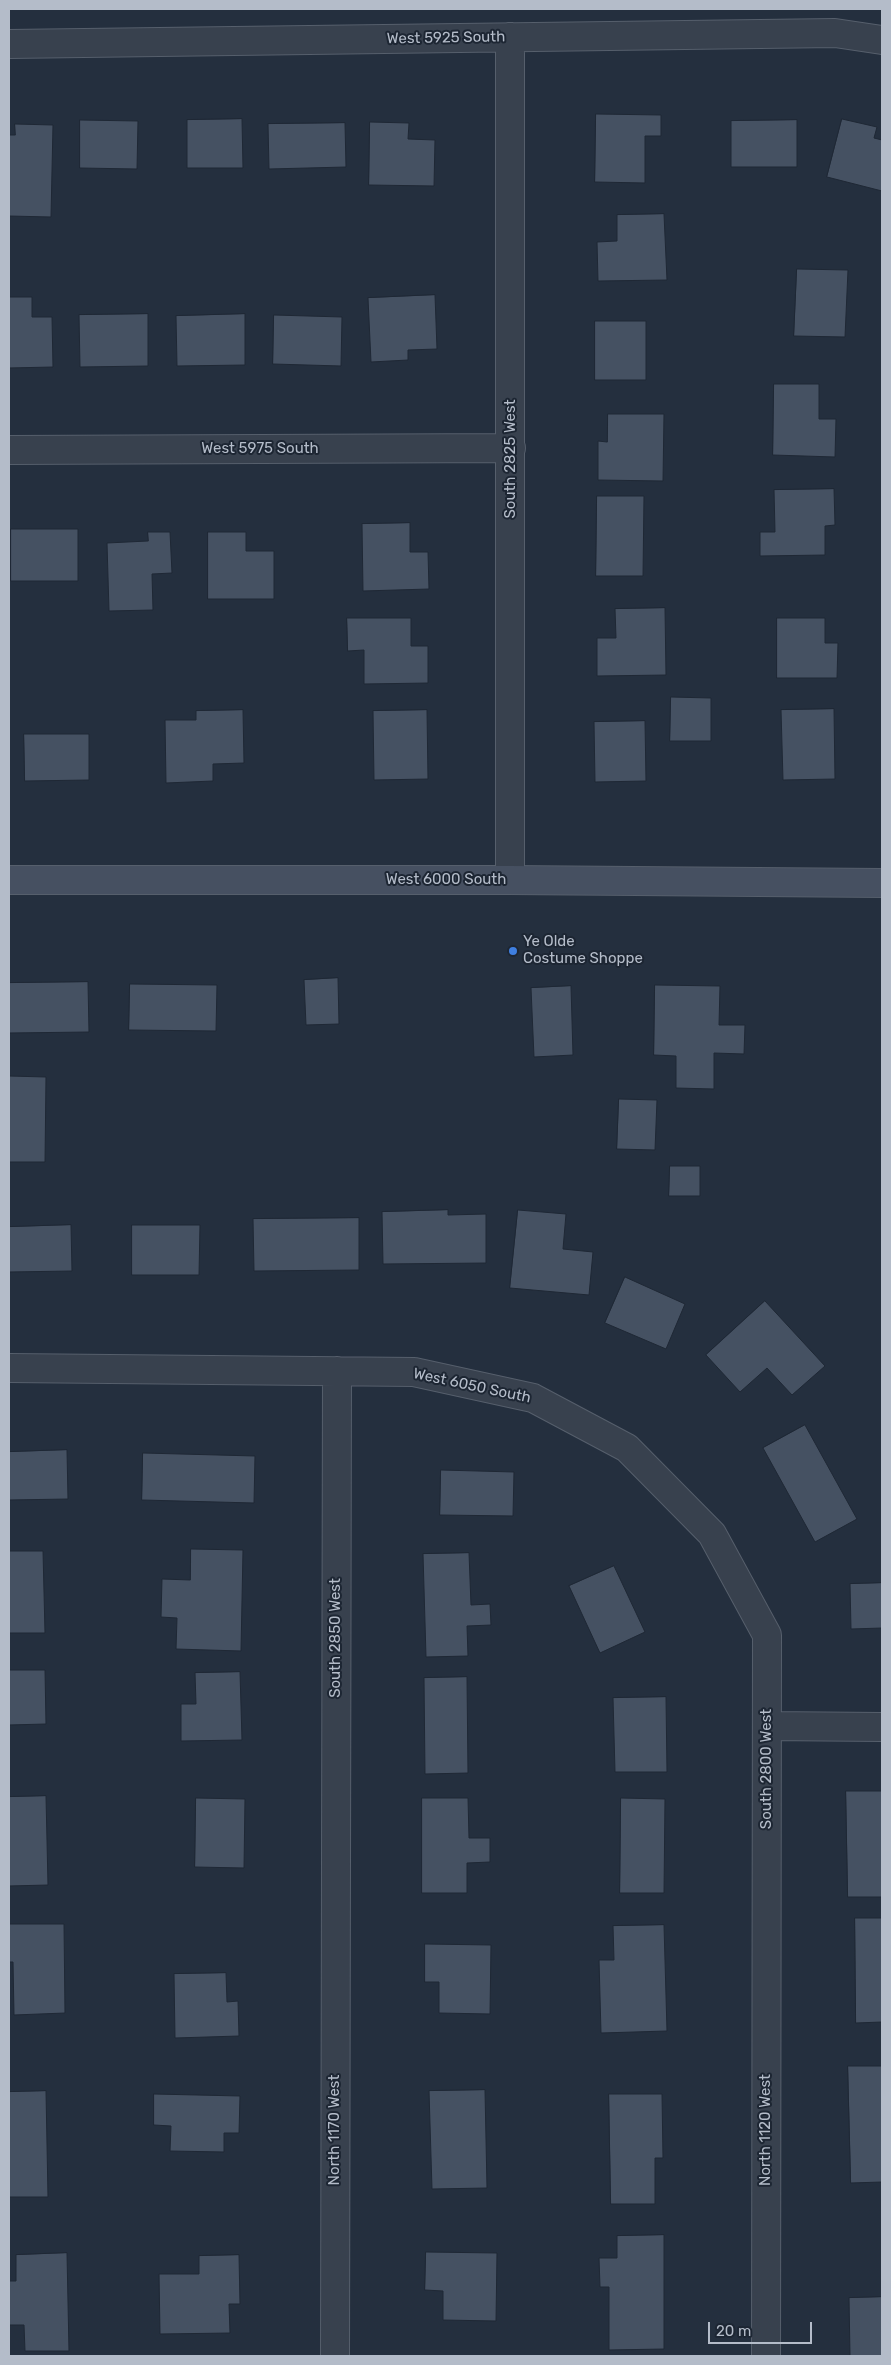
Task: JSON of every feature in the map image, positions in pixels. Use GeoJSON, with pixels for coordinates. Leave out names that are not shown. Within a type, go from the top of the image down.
{"type":"FeatureCollection","features":[{"type":"Feature","properties":{"kind":"street","name":"West 5925 South"},"geometry":{"type":"LineString","coordinates":[[9,44],[836,33],[882,40]]}},
{"type":"Feature","properties":{"kind":"street","name":"South 2825 West"},"geometry":{"type":"LineString","coordinates":[[510,37],[510,880]]}},
{"type":"Feature","properties":{"kind":"street","name":"West 5975 South"},"geometry":{"type":"LineString","coordinates":[[9,450],[511,448]]}},
{"type":"Feature","properties":{"kind":"street","name":"West 6000 South"},"geometry":{"type":"LineString","coordinates":[[9,880],[510,880],[882,883]]}},
{"type":"Feature","properties":{"kind":"street","name":"West 6050 South"},"geometry":{"type":"LineString","coordinates":[[9,1368],[414,1372],[533,1398],[627,1448],[712,1534],[767,1635]]}},
{"type":"Feature","properties":{"kind":"street","name":"South 2850 West"},"geometry":{"type":"LineString","coordinates":[[335,1904],[337,1371]]}},
{"type":"Feature","properties":{"kind":"street","name":"South 2800 West"},"geometry":{"type":"LineString","coordinates":[[767,1635],[767,1904]]}},
{"type":"Feature","properties":{"kind":"street"},"geometry":{"type":"LineString","coordinates":[[767,1726],[882,1727]]}},
{"type":"Feature","properties":{"kind":"street","name":"North 1170 West"},"geometry":{"type":"LineString","coordinates":[[334,2356],[335,1904]]}},
{"type":"Feature","properties":{"kind":"street","name":"North 1120 West"},"geometry":{"type":"LineString","coordinates":[[766,2356],[767,1904]]}},
{"type":"Feature","properties":{"kind":"building"},"geometry":{"type":"Polygon","coordinates":[[[596,114],[661,115],[661,136],[645,136],[645,183],[595,182],[596,114]]]}},
{"type":"Feature","properties":{"kind":"building"},"geometry":{"type":"Polygon","coordinates":[[[242,119],[243,168],[187,168],[187,120],[242,119]]]}},
{"type":"Feature","properties":{"kind":"building"},"geometry":{"type":"Polygon","coordinates":[[[842,119],[877,127],[874,138],[882,140],[882,191],[827,177],[842,119]]]}},
{"type":"Feature","properties":{"kind":"building"},"geometry":{"type":"Polygon","coordinates":[[[80,120],[138,121],[137,169],[80,168],[80,120]]]}},
{"type":"Feature","properties":{"kind":"building"},"geometry":{"type":"Polygon","coordinates":[[[797,120],[797,167],[731,167],[731,121],[797,120]]]}},
{"type":"Feature","properties":{"kind":"building"},"geometry":{"type":"Polygon","coordinates":[[[370,122],[409,123],[408,139],[435,140],[434,186],[369,185],[370,122]]]}},
{"type":"Feature","properties":{"kind":"building"},"geometry":{"type":"Polygon","coordinates":[[[345,123],[346,167],[269,169],[268,124],[345,123]]]}},
{"type":"Feature","properties":{"kind":"building"},"geometry":{"type":"Polygon","coordinates":[[[15,124],[53,125],[51,217],[9,216],[9,135],[15,135],[15,124]]]}},
{"type":"Feature","properties":{"kind":"building"},"geometry":{"type":"Polygon","coordinates":[[[664,214],[667,280],[598,281],[597,242],[617,241],[617,215],[664,214]]]}},
{"type":"Feature","properties":{"kind":"building"},"geometry":{"type":"Polygon","coordinates":[[[797,269],[848,270],[845,337],[794,336],[797,269]]]}},
{"type":"Feature","properties":{"kind":"building"},"geometry":{"type":"Polygon","coordinates":[[[435,295],[437,349],[408,350],[408,360],[371,362],[368,298],[435,295]]]}},
{"type":"Feature","properties":{"kind":"building"},"geometry":{"type":"Polygon","coordinates":[[[9,297],[32,297],[32,317],[52,317],[53,367],[9,368],[9,297]]]}},
{"type":"Feature","properties":{"kind":"building"},"geometry":{"type":"Polygon","coordinates":[[[148,314],[148,366],[80,367],[79,315],[148,314]]]}},
{"type":"Feature","properties":{"kind":"building"},"geometry":{"type":"Polygon","coordinates":[[[245,314],[245,365],[177,366],[176,316],[245,314]]]}},
{"type":"Feature","properties":{"kind":"building"},"geometry":{"type":"Polygon","coordinates":[[[274,315],[342,317],[341,366],[273,364],[274,315]]]}},
{"type":"Feature","properties":{"kind":"building"},"geometry":{"type":"Polygon","coordinates":[[[595,321],[646,321],[646,380],[595,380],[595,321]]]}},
{"type":"Feature","properties":{"kind":"building"},"geometry":{"type":"Polygon","coordinates":[[[774,384],[819,384],[819,419],[836,419],[835,457],[773,455],[774,384]]]}},
{"type":"Feature","properties":{"kind":"building"},"geometry":{"type":"Polygon","coordinates":[[[608,414],[664,414],[663,481],[598,480],[598,441],[607,442],[608,414]]]}},
{"type":"Feature","properties":{"kind":"building"},"geometry":{"type":"Polygon","coordinates":[[[834,489],[835,525],[825,526],[825,555],[760,556],[760,532],[775,532],[774,490],[834,489]]]}},
{"type":"Feature","properties":{"kind":"building"},"geometry":{"type":"Polygon","coordinates":[[[597,496],[644,496],[643,576],[596,576],[597,496]]]}},
{"type":"Feature","properties":{"kind":"building"},"geometry":{"type":"Polygon","coordinates":[[[410,523],[410,552],[428,552],[429,589],[363,591],[362,524],[410,523]]]}},
{"type":"Feature","properties":{"kind":"building"},"geometry":{"type":"Polygon","coordinates":[[[11,529],[78,529],[78,581],[11,581],[11,529]]]}},
{"type":"Feature","properties":{"kind":"building"},"geometry":{"type":"Polygon","coordinates":[[[148,532],[170,532],[172,573],[152,574],[153,610],[109,611],[107,543],[148,541],[148,532]]]}},
{"type":"Feature","properties":{"kind":"building"},"geometry":{"type":"Polygon","coordinates":[[[208,532],[246,532],[246,551],[274,551],[274,599],[208,599],[208,532]]]}},
{"type":"Feature","properties":{"kind":"building"},"geometry":{"type":"Polygon","coordinates":[[[665,608],[666,675],[597,676],[597,638],[616,638],[615,609],[665,608]]]}},
{"type":"Feature","properties":{"kind":"building"},"geometry":{"type":"Polygon","coordinates":[[[347,618],[411,618],[411,646],[428,646],[428,683],[364,684],[364,650],[348,651],[347,618]]]}},
{"type":"Feature","properties":{"kind":"building"},"geometry":{"type":"Polygon","coordinates":[[[777,618],[825,618],[825,643],[838,643],[837,678],[777,678],[777,618]]]}},
{"type":"Feature","properties":{"kind":"building"},"geometry":{"type":"Polygon","coordinates":[[[671,697],[711,698],[711,741],[670,741],[671,697]]]}},
{"type":"Feature","properties":{"kind":"building"},"geometry":{"type":"Polygon","coordinates":[[[834,709],[835,779],[783,780],[781,710],[834,709]]]}},
{"type":"Feature","properties":{"kind":"building"},"geometry":{"type":"Polygon","coordinates":[[[243,710],[244,763],[213,764],[213,781],[166,783],[165,720],[196,720],[196,711],[243,710]]]}},
{"type":"Feature","properties":{"kind":"building"},"geometry":{"type":"Polygon","coordinates":[[[427,710],[428,779],[374,780],[373,711],[427,710]]]}},
{"type":"Feature","properties":{"kind":"building"},"geometry":{"type":"Polygon","coordinates":[[[645,721],[646,781],[595,782],[594,722],[645,721]]]}},
{"type":"Feature","properties":{"kind":"building"},"geometry":{"type":"Polygon","coordinates":[[[24,734],[89,734],[89,780],[25,781],[24,734]]]}},
{"type":"Feature","properties":{"kind":"building"},"geometry":{"type":"Polygon","coordinates":[[[338,978],[339,1024],[306,1025],[304,980],[338,978]]]}},
{"type":"Feature","properties":{"kind":"building"},"geometry":{"type":"Polygon","coordinates":[[[88,982],[89,1032],[9,1033],[9,983],[88,982]]]}},
{"type":"Feature","properties":{"kind":"building"},"geometry":{"type":"Polygon","coordinates":[[[130,984],[217,985],[216,1031],[129,1030],[130,984]]]}},
{"type":"Feature","properties":{"kind":"building"},"geometry":{"type":"Polygon","coordinates":[[[655,985],[720,986],[719,1025],[745,1025],[744,1054],[714,1053],[714,1089],[676,1088],[676,1056],[654,1055],[655,985]]]}},
{"type":"Feature","properties":{"kind":"building"},"geometry":{"type":"Polygon","coordinates":[[[571,986],[573,1055],[534,1057],[531,988],[571,986]]]}},
{"type":"Feature","properties":{"kind":"building"},"geometry":{"type":"Polygon","coordinates":[[[9,1076],[46,1077],[45,1162],[9,1162],[9,1076]]]}},
{"type":"Feature","properties":{"kind":"building"},"geometry":{"type":"Polygon","coordinates":[[[619,1099],[657,1100],[655,1150],[617,1149],[619,1099]]]}},
{"type":"Feature","properties":{"kind":"building"},"geometry":{"type":"Polygon","coordinates":[[[670,1166],[700,1166],[700,1196],[669,1196],[670,1166]]]}},
{"type":"Feature","properties":{"kind":"building"},"geometry":{"type":"Polygon","coordinates":[[[448,1210],[448,1215],[486,1214],[486,1263],[383,1264],[382,1212],[448,1210]]]}},
{"type":"Feature","properties":{"kind":"building"},"geometry":{"type":"Polygon","coordinates":[[[518,1210],[566,1214],[563,1249],[593,1252],[589,1295],[510,1288],[518,1210]]]}},
{"type":"Feature","properties":{"kind":"building"},"geometry":{"type":"Polygon","coordinates":[[[359,1218],[359,1270],[254,1271],[253,1219],[359,1218]]]}},
{"type":"Feature","properties":{"kind":"building"},"geometry":{"type":"Polygon","coordinates":[[[71,1225],[72,1271],[9,1272],[9,1227],[71,1225]]]}},
{"type":"Feature","properties":{"kind":"building"},"geometry":{"type":"Polygon","coordinates":[[[132,1225],[200,1225],[199,1275],[132,1275],[132,1225]]]}},
{"type":"Feature","properties":{"kind":"building"},"geometry":{"type":"Polygon","coordinates":[[[625,1277],[685,1304],[666,1349],[605,1323],[625,1277]]]}},
{"type":"Feature","properties":{"kind":"building"},"geometry":{"type":"Polygon","coordinates":[[[765,1301],[825,1366],[792,1395],[767,1368],[740,1392],[706,1355],[765,1301]]]}},
{"type":"Feature","properties":{"kind":"building"},"geometry":{"type":"Polygon","coordinates":[[[805,1425],[857,1519],[815,1542],[763,1448],[805,1425]]]}},
{"type":"Feature","properties":{"kind":"building"},"geometry":{"type":"Polygon","coordinates":[[[67,1450],[68,1499],[9,1500],[9,1452],[67,1450]]]}},
{"type":"Feature","properties":{"kind":"building"},"geometry":{"type":"Polygon","coordinates":[[[143,1453],[255,1456],[254,1503],[142,1500],[143,1453]]]}},
{"type":"Feature","properties":{"kind":"building"},"geometry":{"type":"Polygon","coordinates":[[[441,1470],[514,1472],[513,1516],[440,1515],[441,1470]]]}},
{"type":"Feature","properties":{"kind":"building"},"geometry":{"type":"Polygon","coordinates":[[[191,1549],[243,1550],[241,1651],[176,1649],[177,1618],[161,1617],[162,1579],[190,1580],[191,1549]]]}},
{"type":"Feature","properties":{"kind":"building"},"geometry":{"type":"Polygon","coordinates":[[[9,1551],[43,1551],[45,1633],[9,1633],[9,1551]]]}},
{"type":"Feature","properties":{"kind":"building"},"geometry":{"type":"Polygon","coordinates":[[[469,1553],[471,1605],[490,1604],[491,1625],[467,1626],[468,1656],[426,1657],[423,1554],[469,1553]]]}},
{"type":"Feature","properties":{"kind":"building"},"geometry":{"type":"Polygon","coordinates":[[[614,1566],[645,1632],[600,1653],[569,1586],[614,1566]]]}},
{"type":"Feature","properties":{"kind":"building"},"geometry":{"type":"Polygon","coordinates":[[[882,1583],[882,1628],[851,1629],[850,1584],[882,1583]]]}},
{"type":"Feature","properties":{"kind":"building"},"geometry":{"type":"Polygon","coordinates":[[[9,1670],[45,1670],[46,1724],[9,1725],[9,1670]]]}},
{"type":"Feature","properties":{"kind":"building"},"geometry":{"type":"Polygon","coordinates":[[[240,1672],[242,1740],[181,1741],[181,1704],[196,1704],[195,1673],[240,1672]]]}},
{"type":"Feature","properties":{"kind":"building"},"geometry":{"type":"Polygon","coordinates":[[[467,1677],[468,1773],[425,1774],[424,1678],[467,1677]]]}},
{"type":"Feature","properties":{"kind":"building"},"geometry":{"type":"Polygon","coordinates":[[[666,1697],[667,1772],[615,1772],[613,1698],[666,1697]]]}},
{"type":"Feature","properties":{"kind":"building"},"geometry":{"type":"Polygon","coordinates":[[[846,1791],[882,1791],[882,1897],[848,1897],[846,1791]]]}},
{"type":"Feature","properties":{"kind":"building"},"geometry":{"type":"Polygon","coordinates":[[[46,1796],[48,1885],[9,1886],[9,1797],[46,1796]]]}},
{"type":"Feature","properties":{"kind":"building"},"geometry":{"type":"Polygon","coordinates":[[[196,1798],[245,1799],[244,1868],[195,1867],[196,1798]]]}},
{"type":"Feature","properties":{"kind":"building"},"geometry":{"type":"Polygon","coordinates":[[[422,1798],[468,1798],[469,1838],[490,1838],[490,1862],[467,1863],[467,1893],[422,1893],[422,1798]]]}},
{"type":"Feature","properties":{"kind":"building"},"geometry":{"type":"Polygon","coordinates":[[[621,1798],[665,1799],[664,1893],[620,1893],[621,1798]]]}},
{"type":"Feature","properties":{"kind":"building"},"geometry":{"type":"Polygon","coordinates":[[[855,1918],[882,1918],[882,2022],[856,2023],[855,1918]]]}},
{"type":"Feature","properties":{"kind":"building"},"geometry":{"type":"Polygon","coordinates":[[[9,1924],[64,1924],[65,2013],[14,2015],[13,1962],[9,1962],[9,1924]]]}},
{"type":"Feature","properties":{"kind":"building"},"geometry":{"type":"Polygon","coordinates":[[[664,1925],[667,2031],[601,2033],[599,1960],[614,1960],[613,1926],[664,1925]]]}},
{"type":"Feature","properties":{"kind":"building"},"geometry":{"type":"Polygon","coordinates":[[[425,1944],[491,1945],[490,2014],[439,2013],[439,1982],[425,1982],[425,1944]]]}},
{"type":"Feature","properties":{"kind":"building"},"geometry":{"type":"Polygon","coordinates":[[[226,1973],[227,2002],[238,2001],[239,2036],[175,2038],[174,1974],[226,1973]]]}},
{"type":"Feature","properties":{"kind":"building"},"geometry":{"type":"Polygon","coordinates":[[[848,2066],[882,2066],[882,2182],[851,2183],[848,2066]]]}},
{"type":"Feature","properties":{"kind":"building"},"geometry":{"type":"Polygon","coordinates":[[[485,2090],[487,2188],[432,2189],[429,2091],[485,2090]]]}},
{"type":"Feature","properties":{"kind":"building"},"geometry":{"type":"Polygon","coordinates":[[[46,2091],[48,2197],[9,2197],[9,2092],[46,2091]]]}},
{"type":"Feature","properties":{"kind":"building"},"geometry":{"type":"Polygon","coordinates":[[[154,2094],[240,2096],[239,2133],[224,2133],[224,2152],[170,2151],[171,2126],[154,2125],[154,2094]]]}},
{"type":"Feature","properties":{"kind":"building"},"geometry":{"type":"Polygon","coordinates":[[[609,2094],[662,2094],[663,2158],[655,2158],[655,2204],[611,2204],[609,2094]]]}},
{"type":"Feature","properties":{"kind":"building"},"geometry":{"type":"Polygon","coordinates":[[[664,2235],[664,2349],[609,2350],[609,2287],[600,2287],[599,2258],[617,2258],[617,2236],[664,2235]]]}},
{"type":"Feature","properties":{"kind":"building"},"geometry":{"type":"Polygon","coordinates":[[[426,2252],[497,2253],[496,2321],[443,2320],[443,2291],[425,2290],[426,2252]]]}},
{"type":"Feature","properties":{"kind":"building"},"geometry":{"type":"Polygon","coordinates":[[[67,2253],[69,2351],[25,2351],[24,2325],[9,2325],[9,2281],[16,2281],[16,2255],[67,2253]]]}},
{"type":"Feature","properties":{"kind":"building"},"geometry":{"type":"Polygon","coordinates":[[[239,2255],[240,2304],[229,2304],[230,2333],[160,2334],[159,2274],[199,2274],[199,2256],[239,2255]]]}},
{"type":"Feature","properties":{"kind":"building"},"geometry":{"type":"Polygon","coordinates":[[[882,2297],[882,2356],[850,2356],[849,2298],[882,2297]]]}},
{"type":"Feature","properties":{"kind":"place","name":"Ye Olde Costume Shoppe"},"geometry":{"type":"Point","coordinates":[513,951]}}]}
